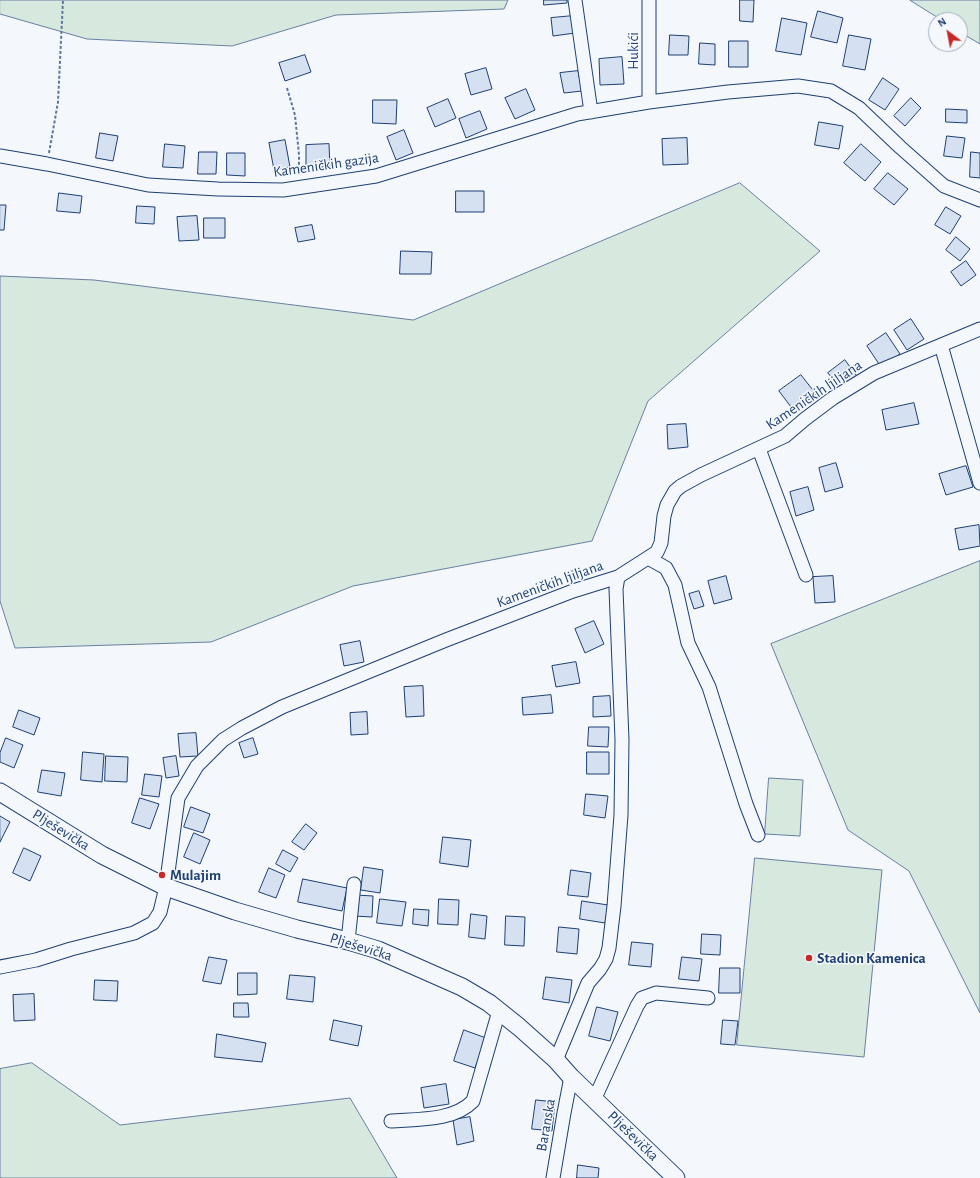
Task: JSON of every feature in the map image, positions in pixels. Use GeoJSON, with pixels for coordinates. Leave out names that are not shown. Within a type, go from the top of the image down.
{"type":"FeatureCollection","features":[{"type":"Feature","properties":{"kind":"main road","name":"Plješevička"},"geometry":{"type":"LineString","coordinates":[[0,792],[102,855],[166,887],[235,911],[378,950],[462,987],[489,1003],[556,1060],[594,1100],[676,1178]]}},
{"type":"Feature","properties":{"kind":"street"},"geometry":{"type":"LineString","coordinates":[[575,0],[591,112]]}},
{"type":"Feature","properties":{"kind":"street","name":"Hukići"},"geometry":{"type":"LineString","coordinates":[[649,0],[649,102]]}},
{"type":"Feature","properties":{"kind":"street","name":"Kameničkih gazija"},"geometry":{"type":"LineString","coordinates":[[0,156],[148,185],[218,189],[283,190],[376,176],[577,114],[649,102],[728,92],[798,86],[831,91],[859,108],[944,186],[980,200]]}},
{"type":"Feature","properties":{"kind":"street","name":"Kameničkih ljiljana"},"geometry":{"type":"LineString","coordinates":[[0,968],[36,960],[71,949],[134,933],[153,923],[158,917],[166,887],[178,798],[197,766],[223,740],[282,707],[530,607],[573,591],[618,577],[657,552],[661,543],[664,516],[667,506],[675,491],[681,486],[701,475],[786,436],[805,419],[833,398],[874,373],[980,329]]}},
{"type":"Feature","properties":{"kind":"street"},"geometry":{"type":"LineString","coordinates":[[941,345],[980,483]]}},
{"type":"Feature","properties":{"kind":"street"},"geometry":{"type":"LineString","coordinates":[[759,449],[806,576]]}},
{"type":"Feature","properties":{"kind":"street"},"geometry":{"type":"LineString","coordinates":[[648,558],[666,568],[675,585],[688,643],[709,687],[746,804],[758,835]]}},
{"type":"Feature","properties":{"kind":"street"},"geometry":{"type":"LineString","coordinates":[[556,1060],[588,983],[606,959],[609,948],[614,906],[621,800],[622,740],[616,589],[618,577]]}},
{"type":"Feature","properties":{"kind":"street"},"geometry":{"type":"LineString","coordinates":[[348,941],[354,884]]}},
{"type":"Feature","properties":{"kind":"street"},"geometry":{"type":"LineString","coordinates":[[594,1100],[642,998],[656,992],[708,998]]}},
{"type":"Feature","properties":{"kind":"street"},"geometry":{"type":"LineString","coordinates":[[391,1121],[422,1119],[454,1114],[467,1108],[473,1101],[499,1011]]}},
{"type":"Feature","properties":{"kind":"street","name":"Baranska"},"geometry":{"type":"LineString","coordinates":[[553,1178],[571,1077]]}},
{"type":"Feature","properties":{"kind":"path"},"geometry":{"type":"LineString","coordinates":[[47,164],[58,102],[63,0]]}},
{"type":"Feature","properties":{"kind":"path"},"geometry":{"type":"LineString","coordinates":[[287,88],[295,115],[299,155],[299,188]]}},
{"type":"Feature","properties":{"kind":"shaded area"},"geometry":{"type":"Polygon","coordinates":[[[0,0],[508,0],[504,9],[336,15],[232,46],[87,39],[0,14],[0,0]]]}},
{"type":"Feature","properties":{"kind":"shaded area"},"geometry":{"type":"Polygon","coordinates":[[[910,0],[980,0],[980,44],[968,37],[968,12],[929,12],[910,0]]]}},
{"type":"Feature","properties":{"kind":"shaded area"},"geometry":{"type":"Polygon","coordinates":[[[740,183],[820,251],[648,401],[592,541],[353,586],[211,642],[15,648],[0,601],[0,276],[94,280],[413,320],[740,183]]]}},
{"type":"Feature","properties":{"kind":"shaded area"},"geometry":{"type":"Polygon","coordinates":[[[980,561],[980,1013],[909,871],[848,830],[771,644],[980,561]]]}},
{"type":"Feature","properties":{"kind":"shaded area"},"geometry":{"type":"Polygon","coordinates":[[[769,778],[803,780],[800,836],[765,834],[769,778]]]}},
{"type":"Feature","properties":{"kind":"shaded area","name":"Stadion Kamenica"},"geometry":{"type":"Polygon","coordinates":[[[755,858],[882,870],[864,1057],[737,1045],[755,858]]]}},
{"type":"Feature","properties":{"kind":"shaded area"},"geometry":{"type":"Polygon","coordinates":[[[32,1063],[120,1125],[350,1098],[397,1178],[0,1178],[0,1069],[32,1063]]]}},
{"type":"Feature","properties":{"kind":"building"},"geometry":{"type":"Polygon","coordinates":[[[544,0],[567,0],[567,3],[544,5],[544,0]]]}},
{"type":"Feature","properties":{"kind":"building"},"geometry":{"type":"Polygon","coordinates":[[[740,0],[754,0],[753,22],[740,21],[740,0]]]}},
{"type":"Feature","properties":{"kind":"building"},"geometry":{"type":"Polygon","coordinates":[[[818,11],[843,18],[837,43],[811,37],[818,11]]]}},
{"type":"Feature","properties":{"kind":"building"},"geometry":{"type":"Polygon","coordinates":[[[573,16],[575,33],[553,36],[551,18],[573,16]]]}},
{"type":"Feature","properties":{"kind":"building"},"geometry":{"type":"Polygon","coordinates":[[[782,18],[807,23],[801,55],[776,51],[782,18]]]}},
{"type":"Feature","properties":{"kind":"building"},"geometry":{"type":"Polygon","coordinates":[[[670,35],[689,36],[688,55],[669,55],[670,35]]]}},
{"type":"Feature","properties":{"kind":"building"},"geometry":{"type":"Polygon","coordinates":[[[849,35],[871,39],[865,70],[843,66],[849,35]]]}},
{"type":"Feature","properties":{"kind":"building"},"geometry":{"type":"Polygon","coordinates":[[[729,41],[748,41],[748,67],[729,67],[729,41]]]}},
{"type":"Feature","properties":{"kind":"building"},"geometry":{"type":"Polygon","coordinates":[[[700,43],[715,44],[715,65],[699,64],[700,43]]]}},
{"type":"Feature","properties":{"kind":"building"},"geometry":{"type":"Polygon","coordinates":[[[305,55],[311,72],[285,81],[279,63],[305,55]]]}},
{"type":"Feature","properties":{"kind":"building"},"geometry":{"type":"Polygon","coordinates":[[[622,57],[624,84],[600,85],[599,59],[622,57]]]}},
{"type":"Feature","properties":{"kind":"building"},"geometry":{"type":"Polygon","coordinates":[[[486,68],[492,89],[471,95],[465,74],[486,68]]]}},
{"type":"Feature","properties":{"kind":"building"},"geometry":{"type":"Polygon","coordinates":[[[578,71],[582,91],[564,93],[560,73],[578,71]]]}},
{"type":"Feature","properties":{"kind":"building"},"geometry":{"type":"Polygon","coordinates":[[[883,78],[899,89],[885,110],[869,100],[883,78]]]}},
{"type":"Feature","properties":{"kind":"building"},"geometry":{"type":"Polygon","coordinates":[[[526,89],[535,110],[515,119],[505,98],[526,89]]]}},
{"type":"Feature","properties":{"kind":"building"},"geometry":{"type":"Polygon","coordinates":[[[911,98],[921,108],[905,126],[894,116],[911,98]]]}},
{"type":"Feature","properties":{"kind":"building"},"geometry":{"type":"Polygon","coordinates":[[[448,99],[456,118],[435,127],[427,108],[448,99]]]}},
{"type":"Feature","properties":{"kind":"building"},"geometry":{"type":"Polygon","coordinates":[[[373,100],[397,100],[396,124],[373,123],[373,100]]]}},
{"type":"Feature","properties":{"kind":"building"},"geometry":{"type":"Polygon","coordinates":[[[946,109],[967,110],[967,123],[946,122],[946,109]]]}},
{"type":"Feature","properties":{"kind":"building"},"geometry":{"type":"Polygon","coordinates":[[[480,111],[487,129],[466,138],[459,119],[480,111]]]}},
{"type":"Feature","properties":{"kind":"building"},"geometry":{"type":"Polygon","coordinates":[[[819,122],[843,126],[839,149],[815,145],[819,122]]]}},
{"type":"Feature","properties":{"kind":"building"},"geometry":{"type":"Polygon","coordinates":[[[404,130],[413,153],[396,160],[387,137],[404,130]]]}},
{"type":"Feature","properties":{"kind":"building"},"geometry":{"type":"Polygon","coordinates":[[[100,133],[118,136],[113,161],[96,158],[100,133]]]}},
{"type":"Feature","properties":{"kind":"building"},"geometry":{"type":"Polygon","coordinates":[[[947,136],[965,138],[962,158],[944,156],[947,136]]]}},
{"type":"Feature","properties":{"kind":"building"},"geometry":{"type":"Polygon","coordinates":[[[687,138],[688,164],[663,165],[662,139],[687,138]]]}},
{"type":"Feature","properties":{"kind":"building"},"geometry":{"type":"Polygon","coordinates":[[[285,140],[290,167],[274,170],[269,143],[285,140]]]}},
{"type":"Feature","properties":{"kind":"building"},"geometry":{"type":"Polygon","coordinates":[[[165,144],[185,146],[183,168],[163,167],[165,144]]]}},
{"type":"Feature","properties":{"kind":"building"},"geometry":{"type":"Polygon","coordinates":[[[329,144],[330,167],[306,167],[306,145],[329,144]]]}},
{"type":"Feature","properties":{"kind":"building"},"geometry":{"type":"Polygon","coordinates":[[[861,144],[881,162],[865,181],[844,163],[861,144]]]}},
{"type":"Feature","properties":{"kind":"building"},"geometry":{"type":"Polygon","coordinates":[[[199,152],[217,152],[216,174],[198,174],[199,152]]]}},
{"type":"Feature","properties":{"kind":"building"},"geometry":{"type":"Polygon","coordinates":[[[971,152],[980,153],[980,178],[970,177],[971,152]]]}},
{"type":"Feature","properties":{"kind":"building"},"geometry":{"type":"Polygon","coordinates":[[[227,153],[245,153],[245,176],[227,175],[227,153]]]}},
{"type":"Feature","properties":{"kind":"building"},"geometry":{"type":"Polygon","coordinates":[[[888,173],[908,189],[894,205],[874,189],[888,173]]]}},
{"type":"Feature","properties":{"kind":"building"},"geometry":{"type":"Polygon","coordinates":[[[456,191],[484,191],[484,212],[456,212],[456,191]]]}},
{"type":"Feature","properties":{"kind":"building"},"geometry":{"type":"Polygon","coordinates":[[[59,193],[82,196],[80,213],[57,211],[59,193]]]}},
{"type":"Feature","properties":{"kind":"building"},"geometry":{"type":"Polygon","coordinates":[[[0,205],[6,205],[4,230],[0,230],[0,205]]]}},
{"type":"Feature","properties":{"kind":"building"},"geometry":{"type":"Polygon","coordinates":[[[137,206],[155,207],[154,224],[136,223],[137,206]]]}},
{"type":"Feature","properties":{"kind":"building"},"geometry":{"type":"Polygon","coordinates":[[[946,207],[961,216],[950,234],[935,225],[946,207]]]}},
{"type":"Feature","properties":{"kind":"building"},"geometry":{"type":"Polygon","coordinates":[[[197,216],[199,240],[179,241],[177,217],[197,216]]]}},
{"type":"Feature","properties":{"kind":"building"},"geometry":{"type":"Polygon","coordinates":[[[204,218],[225,218],[225,238],[204,238],[204,218]]]}},
{"type":"Feature","properties":{"kind":"building"},"geometry":{"type":"Polygon","coordinates":[[[312,225],[315,239],[298,242],[295,228],[312,225]]]}},
{"type":"Feature","properties":{"kind":"building"},"geometry":{"type":"Polygon","coordinates":[[[956,237],[970,249],[960,261],[946,250],[956,237]]]}},
{"type":"Feature","properties":{"kind":"building"},"geometry":{"type":"Polygon","coordinates":[[[401,251],[432,252],[431,274],[400,274],[401,251]]]}},
{"type":"Feature","properties":{"kind":"building"},"geometry":{"type":"Polygon","coordinates":[[[966,261],[976,275],[961,286],[951,272],[966,261]]]}},
{"type":"Feature","properties":{"kind":"building"},"geometry":{"type":"Polygon","coordinates":[[[911,319],[924,339],[907,350],[894,330],[911,319]]]}},
{"type":"Feature","properties":{"kind":"building"},"geometry":{"type":"Polygon","coordinates":[[[886,333],[900,354],[881,367],[867,346],[886,333]]]}},
{"type":"Feature","properties":{"kind":"building"},"geometry":{"type":"Polygon","coordinates":[[[845,360],[859,379],[843,392],[828,373],[845,360]]]}},
{"type":"Feature","properties":{"kind":"building"},"geometry":{"type":"Polygon","coordinates":[[[801,375],[816,394],[794,411],[779,391],[801,375]]]}},
{"type":"Feature","properties":{"kind":"building"},"geometry":{"type":"Polygon","coordinates":[[[914,403],[919,424],[886,430],[882,410],[914,403]]]}},
{"type":"Feature","properties":{"kind":"building"},"geometry":{"type":"Polygon","coordinates":[[[686,424],[688,447],[668,449],[667,425],[686,424]]]}},
{"type":"Feature","properties":{"kind":"building"},"geometry":{"type":"Polygon","coordinates":[[[836,463],[843,487],[825,492],[819,468],[836,463]]]}},
{"type":"Feature","properties":{"kind":"building"},"geometry":{"type":"Polygon","coordinates":[[[966,466],[973,487],[946,495],[939,474],[966,466]]]}},
{"type":"Feature","properties":{"kind":"building"},"geometry":{"type":"Polygon","coordinates":[[[808,487],[814,510],[796,516],[790,492],[808,487]]]}},
{"type":"Feature","properties":{"kind":"building"},"geometry":{"type":"Polygon","coordinates":[[[979,525],[980,546],[959,550],[955,529],[979,525]]]}},
{"type":"Feature","properties":{"kind":"building"},"geometry":{"type":"Polygon","coordinates":[[[726,576],[732,599],[714,604],[708,581],[726,576]]]}},
{"type":"Feature","properties":{"kind":"building"},"geometry":{"type":"Polygon","coordinates":[[[833,576],[835,602],[815,603],[813,577],[833,576]]]}},
{"type":"Feature","properties":{"kind":"building"},"geometry":{"type":"Polygon","coordinates":[[[699,591],[704,606],[694,609],[689,594],[699,591]]]}},
{"type":"Feature","properties":{"kind":"building"},"geometry":{"type":"Polygon","coordinates":[[[594,621],[604,644],[585,653],[575,629],[594,621]]]}},
{"type":"Feature","properties":{"kind":"building"},"geometry":{"type":"Polygon","coordinates":[[[360,641],[364,662],[344,666],[340,645],[360,641]]]}},
{"type":"Feature","properties":{"kind":"building"},"geometry":{"type":"Polygon","coordinates":[[[576,662],[580,683],[556,687],[552,666],[576,662]]]}},
{"type":"Feature","properties":{"kind":"building"},"geometry":{"type":"Polygon","coordinates":[[[423,686],[424,716],[406,717],[404,687],[423,686]]]}},
{"type":"Feature","properties":{"kind":"building"},"geometry":{"type":"Polygon","coordinates":[[[551,695],[553,713],[523,715],[522,698],[551,695]]]}},
{"type":"Feature","properties":{"kind":"building"},"geometry":{"type":"Polygon","coordinates":[[[610,696],[611,716],[593,717],[593,697],[610,696]]]}},
{"type":"Feature","properties":{"kind":"building"},"geometry":{"type":"Polygon","coordinates":[[[19,710],[40,718],[34,735],[13,727],[19,710]]]}},
{"type":"Feature","properties":{"kind":"building"},"geometry":{"type":"Polygon","coordinates":[[[367,712],[368,734],[351,735],[350,713],[367,712]]]}},
{"type":"Feature","properties":{"kind":"building"},"geometry":{"type":"Polygon","coordinates":[[[589,727],[609,727],[608,747],[588,746],[589,727]]]}},
{"type":"Feature","properties":{"kind":"building"},"geometry":{"type":"Polygon","coordinates":[[[196,733],[198,756],[180,757],[178,734],[196,733]]]}},
{"type":"Feature","properties":{"kind":"building"},"geometry":{"type":"Polygon","coordinates":[[[6,738],[23,745],[14,768],[0,762],[0,753],[6,738]]]}},
{"type":"Feature","properties":{"kind":"building"},"geometry":{"type":"Polygon","coordinates":[[[253,738],[258,754],[244,758],[239,743],[253,738]]]}},
{"type":"Feature","properties":{"kind":"building"},"geometry":{"type":"Polygon","coordinates":[[[83,752],[104,754],[102,782],[81,780],[83,752]]]}},
{"type":"Feature","properties":{"kind":"building"},"geometry":{"type":"Polygon","coordinates":[[[587,752],[609,752],[609,774],[587,774],[587,752]]]}},
{"type":"Feature","properties":{"kind":"building"},"geometry":{"type":"Polygon","coordinates":[[[106,756],[128,757],[127,782],[105,781],[106,756]]]}},
{"type":"Feature","properties":{"kind":"building"},"geometry":{"type":"Polygon","coordinates":[[[176,756],[179,776],[166,778],[163,758],[176,756]]]}},
{"type":"Feature","properties":{"kind":"building"},"geometry":{"type":"Polygon","coordinates":[[[42,770],[65,773],[61,796],[38,792],[42,770]]]}},
{"type":"Feature","properties":{"kind":"building"},"geometry":{"type":"Polygon","coordinates":[[[145,774],[162,776],[159,797],[142,795],[145,774]]]}},
{"type":"Feature","properties":{"kind":"building"},"geometry":{"type":"Polygon","coordinates":[[[586,794],[608,796],[605,818],[584,815],[586,794]]]}},
{"type":"Feature","properties":{"kind":"building"},"geometry":{"type":"Polygon","coordinates":[[[140,798],[159,804],[150,829],[132,823],[140,798]]]}},
{"type":"Feature","properties":{"kind":"building"},"geometry":{"type":"Polygon","coordinates":[[[191,807],[210,814],[203,833],[184,827],[191,807]]]}},
{"type":"Feature","properties":{"kind":"building"},"geometry":{"type":"Polygon","coordinates":[[[0,816],[10,822],[0,842],[0,816]]]}},
{"type":"Feature","properties":{"kind":"building"},"geometry":{"type":"Polygon","coordinates":[[[306,824],[317,833],[304,850],[292,842],[306,824]]]}},
{"type":"Feature","properties":{"kind":"building"},"geometry":{"type":"Polygon","coordinates":[[[194,833],[210,840],[200,864],[184,857],[194,833]]]}},
{"type":"Feature","properties":{"kind":"building"},"geometry":{"type":"Polygon","coordinates":[[[443,837],[471,840],[468,867],[440,863],[443,837]]]}},
{"type":"Feature","properties":{"kind":"building"},"geometry":{"type":"Polygon","coordinates":[[[24,848],[41,856],[30,881],[13,873],[24,848]]]}},
{"type":"Feature","properties":{"kind":"building"},"geometry":{"type":"Polygon","coordinates":[[[283,850],[298,858],[290,872],[276,864],[283,850]]]}},
{"type":"Feature","properties":{"kind":"building"},"geometry":{"type":"Polygon","coordinates":[[[364,867],[383,870],[380,893],[361,890],[364,867]]]}},
{"type":"Feature","properties":{"kind":"building"},"geometry":{"type":"Polygon","coordinates":[[[269,868],[285,875],[276,898],[259,892],[269,868]]]}},
{"type":"Feature","properties":{"kind":"building"},"geometry":{"type":"Polygon","coordinates":[[[571,870],[591,873],[588,897],[568,895],[571,870]]]}},
{"type":"Feature","properties":{"kind":"building"},"geometry":{"type":"Polygon","coordinates":[[[303,879],[347,888],[342,911],[298,902],[303,879]]]}},
{"type":"Feature","properties":{"kind":"building"},"geometry":{"type":"Polygon","coordinates":[[[356,895],[373,896],[372,917],[354,916],[356,895]]]}},
{"type":"Feature","properties":{"kind":"building"},"geometry":{"type":"Polygon","coordinates":[[[380,899],[406,902],[402,926],[377,923],[380,899]]]}},
{"type":"Feature","properties":{"kind":"building"},"geometry":{"type":"Polygon","coordinates":[[[439,899],[459,900],[458,925],[438,924],[439,899]]]}},
{"type":"Feature","properties":{"kind":"building"},"geometry":{"type":"Polygon","coordinates":[[[582,901],[608,905],[605,923],[580,919],[582,901]]]}},
{"type":"Feature","properties":{"kind":"building"},"geometry":{"type":"Polygon","coordinates":[[[414,909],[429,910],[428,926],[413,924],[414,909]]]}},
{"type":"Feature","properties":{"kind":"building"},"geometry":{"type":"Polygon","coordinates":[[[471,914],[487,916],[485,939],[469,937],[471,914]]]}},
{"type":"Feature","properties":{"kind":"building"},"geometry":{"type":"Polygon","coordinates":[[[506,916],[525,917],[524,946],[505,945],[506,916]]]}},
{"type":"Feature","properties":{"kind":"building"},"geometry":{"type":"Polygon","coordinates":[[[559,927],[579,929],[577,954],[557,952],[559,927]]]}},
{"type":"Feature","properties":{"kind":"building"},"geometry":{"type":"Polygon","coordinates":[[[702,934],[721,935],[720,955],[701,954],[702,934]]]}},
{"type":"Feature","properties":{"kind":"building"},"geometry":{"type":"Polygon","coordinates":[[[632,942],[653,944],[651,967],[629,965],[632,942]]]}},
{"type":"Feature","properties":{"kind":"building"},"geometry":{"type":"Polygon","coordinates":[[[209,957],[227,960],[221,984],[203,981],[209,957]]]}},
{"type":"Feature","properties":{"kind":"building"},"geometry":{"type":"Polygon","coordinates":[[[682,957],[702,959],[699,981],[679,979],[682,957]]]}},
{"type":"Feature","properties":{"kind":"building"},"geometry":{"type":"Polygon","coordinates":[[[720,968],[740,968],[740,993],[719,993],[720,968]]]}},
{"type":"Feature","properties":{"kind":"building"},"geometry":{"type":"Polygon","coordinates":[[[238,973],[257,973],[257,994],[238,995],[238,973]]]}},
{"type":"Feature","properties":{"kind":"building"},"geometry":{"type":"Polygon","coordinates":[[[290,975],[315,977],[313,1002],[287,999],[290,975]]]}},
{"type":"Feature","properties":{"kind":"building"},"geometry":{"type":"Polygon","coordinates":[[[546,977],[572,980],[569,1003],[543,999],[546,977]]]}},
{"type":"Feature","properties":{"kind":"building"},"geometry":{"type":"Polygon","coordinates":[[[95,980],[118,981],[117,1001],[94,1000],[95,980]]]}},
{"type":"Feature","properties":{"kind":"building"},"geometry":{"type":"Polygon","coordinates":[[[34,994],[35,1020],[14,1021],[13,995],[34,994]]]}},
{"type":"Feature","properties":{"kind":"building"},"geometry":{"type":"Polygon","coordinates":[[[234,1003],[248,1003],[249,1017],[234,1017],[234,1003]]]}},
{"type":"Feature","properties":{"kind":"building"},"geometry":{"type":"Polygon","coordinates":[[[597,1007],[618,1012],[610,1041],[589,1036],[597,1007]]]}},
{"type":"Feature","properties":{"kind":"building"},"geometry":{"type":"Polygon","coordinates":[[[334,1020],[362,1026],[358,1046],[330,1040],[334,1020]]]}},
{"type":"Feature","properties":{"kind":"building"},"geometry":{"type":"Polygon","coordinates":[[[723,1020],[738,1021],[735,1045],[721,1044],[723,1020]]]}},
{"type":"Feature","properties":{"kind":"building"},"geometry":{"type":"Polygon","coordinates":[[[464,1030],[486,1038],[475,1068],[454,1061],[464,1030]]]}},
{"type":"Feature","properties":{"kind":"building"},"geometry":{"type":"Polygon","coordinates":[[[217,1034],[266,1043],[262,1062],[215,1057],[217,1034]]]}},
{"type":"Feature","properties":{"kind":"building"},"geometry":{"type":"Polygon","coordinates":[[[446,1084],[449,1104],[424,1108],[421,1088],[446,1084]]]}},
{"type":"Feature","properties":{"kind":"building"},"geometry":{"type":"Polygon","coordinates":[[[536,1100],[555,1102],[552,1131],[532,1129],[536,1100]]]}},
{"type":"Feature","properties":{"kind":"building"},"geometry":{"type":"Polygon","coordinates":[[[470,1117],[474,1141],[457,1145],[453,1120],[470,1117]]]}},
{"type":"Feature","properties":{"kind":"building"},"geometry":{"type":"Polygon","coordinates":[[[578,1165],[599,1168],[598,1178],[577,1178],[578,1165]]]}},
{"type":"Feature","properties":{"kind":"place","name":"Mulajim"},"geometry":{"type":"Point","coordinates":[162,875]}},
{"type":"Feature","properties":{"kind":"place","name":"Stadion Kamenica"},"geometry":{"type":"Point","coordinates":[809,958]}}]}
